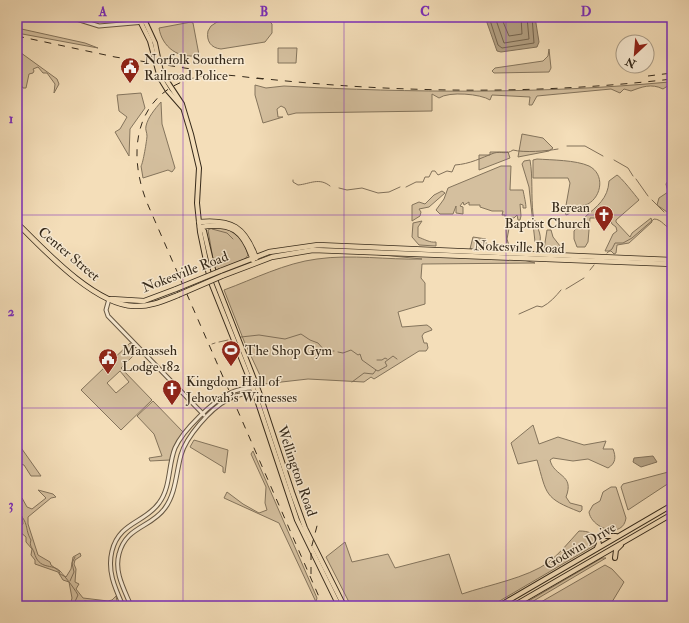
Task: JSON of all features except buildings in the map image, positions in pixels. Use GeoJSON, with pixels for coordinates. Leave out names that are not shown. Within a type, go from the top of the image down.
{"type":"FeatureCollection","features":[{"type":"Feature","properties":{"kind":"highway"},"geometry":{"type":"LineString","coordinates":[[200,224],[222,221],[237,227],[247,238],[255,260]]}},
{"type":"Feature","properties":{"kind":"highway","name":"Center Street"},"geometry":{"type":"LineString","coordinates":[[17,223],[70,273],[90,288],[109,299]]}},
{"type":"Feature","properties":{"kind":"highway","name":"Nokesville Road"},"geometry":{"type":"LineString","coordinates":[[109,299],[117,304],[137,306],[158,303],[255,260],[313,250],[672,260]]}},
{"type":"Feature","properties":{"kind":"highway","name":"Nokesville Road"},"geometry":{"type":"LineString","coordinates":[[490,254],[672,264]]}},
{"type":"Feature","properties":{"kind":"highway","name":"Nokesville Road"},"geometry":{"type":"LineString","coordinates":[[109,299],[144,301],[221,274]]}},
{"type":"Feature","properties":{"kind":"main road","name":"Wellington Road"},"geometry":{"type":"LineString","coordinates":[[138,17],[150,41],[160,78],[168,91],[182,107]]}},
{"type":"Feature","properties":{"kind":"main road","name":"Wellington Road"},"geometry":{"type":"LineString","coordinates":[[143,17],[155,43],[158,64],[163,76],[180,99],[199,168],[200,180],[197,203],[203,255],[210,280],[253,390],[297,520],[339,606]]}},
{"type":"Feature","properties":{"kind":"main road","name":"Wellington Road"},"geometry":{"type":"LineString","coordinates":[[200,224],[204,231],[212,271],[224,305],[259,390],[303,522],[344,606]]}},
{"type":"Feature","properties":{"kind":"main road","name":"Godwin Drive"},"geometry":{"type":"LineString","coordinates":[[499,606],[672,505]]}},
{"type":"Feature","properties":{"kind":"main road","name":"Godwin Drive"},"geometry":{"type":"LineString","coordinates":[[513,606],[672,514]]}},
{"type":"Feature","properties":{"kind":"main road"},"geometry":{"type":"LineString","coordinates":[[606,536],[612,537],[622,534]]}},
{"type":"Feature","properties":{"kind":"main road"},"geometry":{"type":"LineString","coordinates":[[597,537],[599,544],[597,549]]}},
{"type":"Feature","properties":{"kind":"main road"},"geometry":{"type":"LineString","coordinates":[[615,558],[616,550],[624,541]]}},
{"type":"Feature","properties":{"kind":"street"},"geometry":{"type":"LineString","coordinates":[[70,17],[99,26],[145,22]]}},
{"type":"Feature","properties":{"kind":"street"},"geometry":{"type":"LineString","coordinates":[[109,299],[106,308],[108,316],[206,418]]}},
{"type":"Feature","properties":{"kind":"street"},"geometry":{"type":"LineString","coordinates":[[123,606],[110,572],[110,559],[114,544],[127,526],[151,512],[160,502],[165,492],[176,448],[183,435],[219,399],[241,389],[259,390]]}},
{"type":"Feature","properties":{"kind":"street"},"geometry":{"type":"LineString","coordinates":[[131,606],[118,571],[120,550],[131,533],[156,518],[169,502],[185,445],[192,433],[206,418],[228,400],[253,390]]}},
{"type":"Feature","properties":{"kind":"shaded area"},"geometry":{"type":"Polygon","coordinates":[[[252,17],[265,17],[272,24],[272,33],[265,42],[221,49],[212,46],[208,38],[208,31],[211,26],[217,22],[252,17]]]}},
{"type":"Feature","properties":{"kind":"shaded area"},"geometry":{"type":"Polygon","coordinates":[[[191,22],[193,23],[199,55],[185,56],[178,54],[164,41],[159,28],[191,22]]]}},
{"type":"Feature","properties":{"kind":"shaded area"},"geometry":{"type":"Polygon","coordinates":[[[17,28],[85,43],[98,48],[17,33],[17,28]]]}},
{"type":"Feature","properties":{"kind":"shaded area"},"geometry":{"type":"Polygon","coordinates":[[[278,48],[297,48],[296,63],[278,63],[278,48]]]}},
{"type":"Feature","properties":{"kind":"shaded area"},"geometry":{"type":"Polygon","coordinates":[[[549,49],[551,68],[549,72],[494,73],[492,71],[495,68],[543,61],[548,56],[549,49]]]}},
{"type":"Feature","properties":{"kind":"shaded area"},"geometry":{"type":"Polygon","coordinates":[[[17,50],[57,79],[59,84],[54,93],[55,84],[47,73],[43,73],[38,67],[33,69],[33,73],[29,74],[26,88],[23,88],[17,75],[17,50]]]}},
{"type":"Feature","properties":{"kind":"shaded area"},"geometry":{"type":"Polygon","coordinates":[[[669,82],[669,85],[663,89],[651,86],[631,91],[624,89],[620,93],[611,89],[537,96],[532,105],[529,105],[530,97],[492,95],[490,100],[480,96],[465,94],[450,95],[439,98],[432,94],[432,111],[296,113],[288,115],[285,108],[281,106],[277,109],[278,117],[283,117],[263,123],[255,95],[255,85],[266,88],[284,86],[381,90],[477,91],[573,89],[669,82]]]}},
{"type":"Feature","properties":{"kind":"shaded area"},"geometry":{"type":"Polygon","coordinates":[[[141,93],[145,108],[130,129],[129,156],[115,132],[120,129],[127,117],[119,111],[117,95],[141,93]]]}},
{"type":"Feature","properties":{"kind":"shaded area"},"geometry":{"type":"Polygon","coordinates":[[[161,102],[162,124],[175,168],[172,172],[168,170],[143,178],[141,166],[147,138],[146,126],[150,116],[161,102]]]}},
{"type":"Feature","properties":{"kind":"shaded area"},"geometry":{"type":"Polygon","coordinates":[[[522,134],[543,138],[553,148],[549,151],[518,157],[522,134]]]}},
{"type":"Feature","properties":{"kind":"shaded area"},"geometry":{"type":"Polygon","coordinates":[[[490,152],[508,152],[510,158],[479,170],[479,155],[490,155],[490,152]]]}},
{"type":"Feature","properties":{"kind":"shaded area"},"geometry":{"type":"Polygon","coordinates":[[[530,160],[533,214],[540,233],[539,244],[535,242],[529,187],[522,164],[524,161],[530,160]]]}},
{"type":"Feature","properties":{"kind":"shaded area"},"geometry":{"type":"Polygon","coordinates":[[[533,160],[571,161],[589,166],[598,174],[600,185],[599,191],[593,200],[588,204],[573,209],[566,215],[565,211],[570,183],[568,178],[533,178],[533,160]]]}},
{"type":"Feature","properties":{"kind":"shaded area"},"geometry":{"type":"Polygon","coordinates":[[[501,166],[511,166],[510,190],[523,190],[526,206],[526,208],[523,208],[523,205],[520,204],[520,220],[518,220],[517,215],[514,218],[511,218],[507,239],[510,249],[507,249],[506,229],[508,220],[505,218],[505,215],[502,215],[503,211],[492,211],[480,207],[480,205],[469,205],[469,202],[464,205],[463,202],[460,206],[463,207],[463,214],[456,213],[456,206],[453,214],[440,214],[436,210],[444,199],[448,188],[501,166]]]}},
{"type":"Feature","properties":{"kind":"shaded area"},"geometry":{"type":"Polygon","coordinates":[[[672,174],[672,196],[669,206],[672,200],[672,215],[669,211],[667,212],[657,205],[659,198],[668,192],[666,184],[672,174]]]}},
{"type":"Feature","properties":{"kind":"shaded area"},"geometry":{"type":"Polygon","coordinates":[[[617,175],[625,182],[639,200],[616,220],[616,222],[630,237],[632,233],[651,218],[652,222],[629,243],[617,245],[616,253],[614,254],[611,251],[605,251],[613,234],[617,231],[616,227],[612,224],[609,218],[590,218],[588,242],[585,247],[577,247],[574,239],[574,231],[585,217],[598,206],[607,193],[609,181],[617,175]]]}},
{"type":"Feature","properties":{"kind":"shaded area"},"geometry":{"type":"Polygon","coordinates":[[[442,191],[445,193],[429,207],[419,209],[421,212],[420,216],[412,221],[412,205],[419,202],[425,204],[434,195],[442,191]]]}},
{"type":"Feature","properties":{"kind":"shaded area"},"geometry":{"type":"Polygon","coordinates":[[[422,221],[418,227],[418,237],[436,242],[436,246],[419,245],[412,237],[413,223],[422,221]]]}},
{"type":"Feature","properties":{"kind":"shaded area"},"geometry":{"type":"Polygon","coordinates":[[[220,227],[238,236],[244,244],[248,255],[245,259],[215,271],[208,230],[220,227]]]}},
{"type":"Feature","properties":{"kind":"shaded area"},"geometry":{"type":"Polygon","coordinates":[[[547,230],[551,230],[553,237],[560,246],[558,249],[544,249],[547,230]]]}},
{"type":"Feature","properties":{"kind":"shaded area"},"geometry":{"type":"Polygon","coordinates":[[[473,237],[486,239],[486,244],[489,244],[489,250],[470,249],[473,237]]]}},
{"type":"Feature","properties":{"kind":"shaded area"},"geometry":{"type":"Polygon","coordinates":[[[372,254],[524,260],[535,263],[422,264],[421,278],[425,283],[425,304],[398,312],[402,327],[427,325],[431,328],[432,330],[424,333],[422,336],[424,343],[427,343],[428,348],[426,351],[419,351],[374,379],[371,377],[364,382],[308,379],[264,384],[244,341],[224,290],[293,264],[317,259],[356,257],[422,259],[372,254]]]}},
{"type":"Feature","properties":{"kind":"shaded area"},"geometry":{"type":"Polygon","coordinates":[[[130,343],[137,352],[121,368],[152,400],[121,430],[81,390],[130,343]],[[120,371],[107,383],[116,393],[129,382],[120,371]]]}},
{"type":"Feature","properties":{"kind":"shaded area"},"geometry":{"type":"Polygon","coordinates":[[[153,401],[183,432],[174,447],[170,460],[150,461],[149,458],[162,456],[154,434],[137,416],[153,401]]]}},
{"type":"Feature","properties":{"kind":"shaded area"},"geometry":{"type":"Polygon","coordinates":[[[533,425],[539,444],[558,437],[584,445],[606,441],[603,449],[613,449],[615,460],[608,468],[588,459],[573,461],[553,458],[550,460],[555,470],[563,476],[568,484],[566,497],[570,503],[582,506],[582,510],[580,512],[553,499],[543,481],[537,460],[518,464],[511,443],[533,425]]]}},
{"type":"Feature","properties":{"kind":"shaded area"},"geometry":{"type":"Polygon","coordinates":[[[194,440],[228,450],[225,473],[223,472],[223,467],[190,447],[194,440]]]}},
{"type":"Feature","properties":{"kind":"shaded area"},"geometry":{"type":"Polygon","coordinates":[[[17,442],[41,476],[31,476],[24,465],[17,463],[17,442]]]}},
{"type":"Feature","properties":{"kind":"shaded area"},"geometry":{"type":"Polygon","coordinates":[[[253,451],[317,598],[316,602],[279,523],[224,498],[227,492],[243,504],[259,513],[267,510],[265,503],[266,487],[251,454],[253,451]]]}},
{"type":"Feature","properties":{"kind":"shaded area"},"geometry":{"type":"Polygon","coordinates":[[[672,471],[672,481],[628,510],[621,487],[623,484],[672,471]]]}},
{"type":"Feature","properties":{"kind":"shaded area"},"geometry":{"type":"Polygon","coordinates":[[[611,487],[616,487],[626,518],[624,525],[619,529],[614,530],[601,527],[595,523],[589,512],[593,505],[600,501],[603,492],[611,487]]]}},
{"type":"Feature","properties":{"kind":"shaded area"},"geometry":{"type":"Polygon","coordinates":[[[38,490],[53,494],[56,497],[51,498],[28,517],[28,524],[38,555],[50,562],[60,574],[66,577],[71,569],[73,557],[80,553],[81,556],[75,560],[74,564],[76,569],[75,582],[79,584],[76,589],[83,598],[108,601],[112,600],[116,596],[118,606],[85,601],[70,606],[72,598],[69,582],[63,580],[58,572],[35,564],[35,560],[31,555],[32,549],[26,542],[26,537],[19,531],[17,533],[17,528],[23,524],[22,516],[17,513],[17,496],[22,498],[27,507],[32,509],[46,498],[38,490]]]}},
{"type":"Feature","properties":{"kind":"shaded area"},"geometry":{"type":"Polygon","coordinates":[[[579,531],[591,533],[595,537],[597,544],[491,606],[351,606],[326,557],[345,542],[352,562],[388,554],[395,568],[449,554],[462,594],[519,577],[540,568],[557,555],[579,531]]]}},
{"type":"Feature","properties":{"kind":"shaded area"},"geometry":{"type":"Polygon","coordinates":[[[602,558],[606,558],[525,606],[520,606],[602,558]]]}},
{"type":"Feature","properties":{"kind":"shaded area"},"geometry":{"type":"Polygon","coordinates":[[[605,565],[612,569],[624,582],[612,602],[604,606],[534,606],[605,565]]]}},
{"type":"Feature","properties":{"kind":"water"},"geometry":{"type":"Polygon","coordinates":[[[485,17],[535,17],[539,42],[537,47],[501,52],[497,51],[485,17]]]}},
{"type":"Feature","properties":{"kind":"water"},"geometry":{"type":"Polygon","coordinates":[[[653,456],[657,462],[641,467],[633,462],[634,458],[653,456]]]}},
{"type":"Feature","properties":{"kind":"waterway"},"geometry":{"type":"LineString","coordinates":[[567,146],[585,146],[603,156]]}},
{"type":"Feature","properties":{"kind":"waterway"},"geometry":{"type":"LineString","coordinates":[[406,187],[416,182],[423,182],[425,177],[429,177],[432,171],[435,171],[438,175],[447,171],[452,172],[455,165],[471,162],[494,153],[513,150],[529,152],[558,149]]}},
{"type":"Feature","properties":{"kind":"waterway"},"geometry":{"type":"LineString","coordinates":[[614,160],[628,168],[633,176]]}},
{"type":"Feature","properties":{"kind":"waterway"},"geometry":{"type":"LineString","coordinates":[[636,179],[648,196]]}},
{"type":"Feature","properties":{"kind":"waterway"},"geometry":{"type":"LineString","coordinates":[[293,180],[293,182],[298,185],[318,181],[326,183],[330,186]]}},
{"type":"Feature","properties":{"kind":"waterway"},"geometry":{"type":"LineString","coordinates":[[339,188],[347,190],[362,188],[378,193],[389,192],[400,187]]}},
{"type":"Feature","properties":{"kind":"waterway"},"geometry":{"type":"LineString","coordinates":[[652,200],[664,212]]}},
{"type":"Feature","properties":{"kind":"waterway"},"geometry":{"type":"LineString","coordinates":[[668,218],[672,221]]}},
{"type":"Feature","properties":{"kind":"waterway"},"geometry":{"type":"LineString","coordinates":[[607,253],[612,249],[615,243],[623,243],[632,238],[654,219],[659,220],[667,227],[672,229]]}},
{"type":"Feature","properties":{"kind":"waterway"},"geometry":{"type":"LineString","coordinates":[[212,229],[227,233],[233,239]]}},
{"type":"Feature","properties":{"kind":"waterway"},"geometry":{"type":"LineString","coordinates":[[590,270],[594,265]]}},
{"type":"Feature","properties":{"kind":"waterway"},"geometry":{"type":"LineString","coordinates":[[566,289],[584,278]]}},
{"type":"Feature","properties":{"kind":"waterway"},"geometry":{"type":"LineString","coordinates":[[519,314],[537,306],[542,307],[553,299],[561,290]]}},
{"type":"Feature","properties":{"kind":"waterway"},"geometry":{"type":"LineString","coordinates":[[241,337],[259,335],[285,339],[301,334],[318,343],[325,351],[334,351]]}},
{"type":"Feature","properties":{"kind":"waterway"},"geometry":{"type":"LineString","coordinates":[[219,342],[228,340]]}},
{"type":"Feature","properties":{"kind":"waterway"},"geometry":{"type":"LineString","coordinates":[[338,352],[343,353],[351,350],[358,355],[360,354],[362,360],[376,370],[373,374],[364,373],[352,382]]}},
{"type":"Feature","properties":{"kind":"waterway"},"geometry":{"type":"LineString","coordinates":[[376,370],[378,371],[387,366],[385,362],[393,356],[397,359]]}},
{"type":"Feature","properties":{"kind":"waterway"},"geometry":{"type":"LineString","coordinates":[[377,360],[387,359]]}},
{"type":"Feature","properties":{"kind":"waterway"},"geometry":{"type":"LineString","coordinates":[[17,512],[24,519],[36,558],[42,564],[60,571],[78,595],[73,606]]}},
{"type":"Feature","properties":{"kind":"waterway"},"geometry":{"type":"LineString","coordinates":[[70,581],[74,572],[72,563],[75,557]]}},
{"type":"Feature","properties":{"kind":"railway"},"geometry":{"type":"LineString","coordinates":[[17,36],[115,57],[210,72]]}},
{"type":"Feature","properties":{"kind":"railway"},"geometry":{"type":"LineString","coordinates":[[648,76],[672,73]]}},
{"type":"Feature","properties":{"kind":"railway"},"geometry":{"type":"LineString","coordinates":[[263,79],[230,75],[214,75],[198,77],[177,84],[160,96],[148,110],[141,127],[137,145],[138,165],[141,185],[148,205],[323,606]]}},
{"type":"Feature","properties":{"kind":"railway"},"geometry":{"type":"LineString","coordinates":[[257,78],[361,87],[465,90],[569,88],[672,79]]}},
{"type":"Feature","properties":{"kind":"railway"},"geometry":{"type":"LineString","coordinates":[[311,574],[311,549],[318,522]]}},
{"type":"Feature","properties":{"kind":"place","name":"Norfolk Southern Railroad Police"},"geometry":{"type":"Point","coordinates":[130,84]}},
{"type":"Feature","properties":{"kind":"place","name":"Berean Baptist Church"},"geometry":{"type":"Point","coordinates":[604,232]}},
{"type":"Feature","properties":{"kind":"place","name":"The Shop Gym"},"geometry":{"type":"Point","coordinates":[231,367]}},
{"type":"Feature","properties":{"kind":"place","name":"Manasseh Lodge 182"},"geometry":{"type":"Point","coordinates":[108,375]}},
{"type":"Feature","properties":{"kind":"place","name":"Kingdom Hall of Jehovah's Witnesses"},"geometry":{"type":"Point","coordinates":[172,406]}}]}
